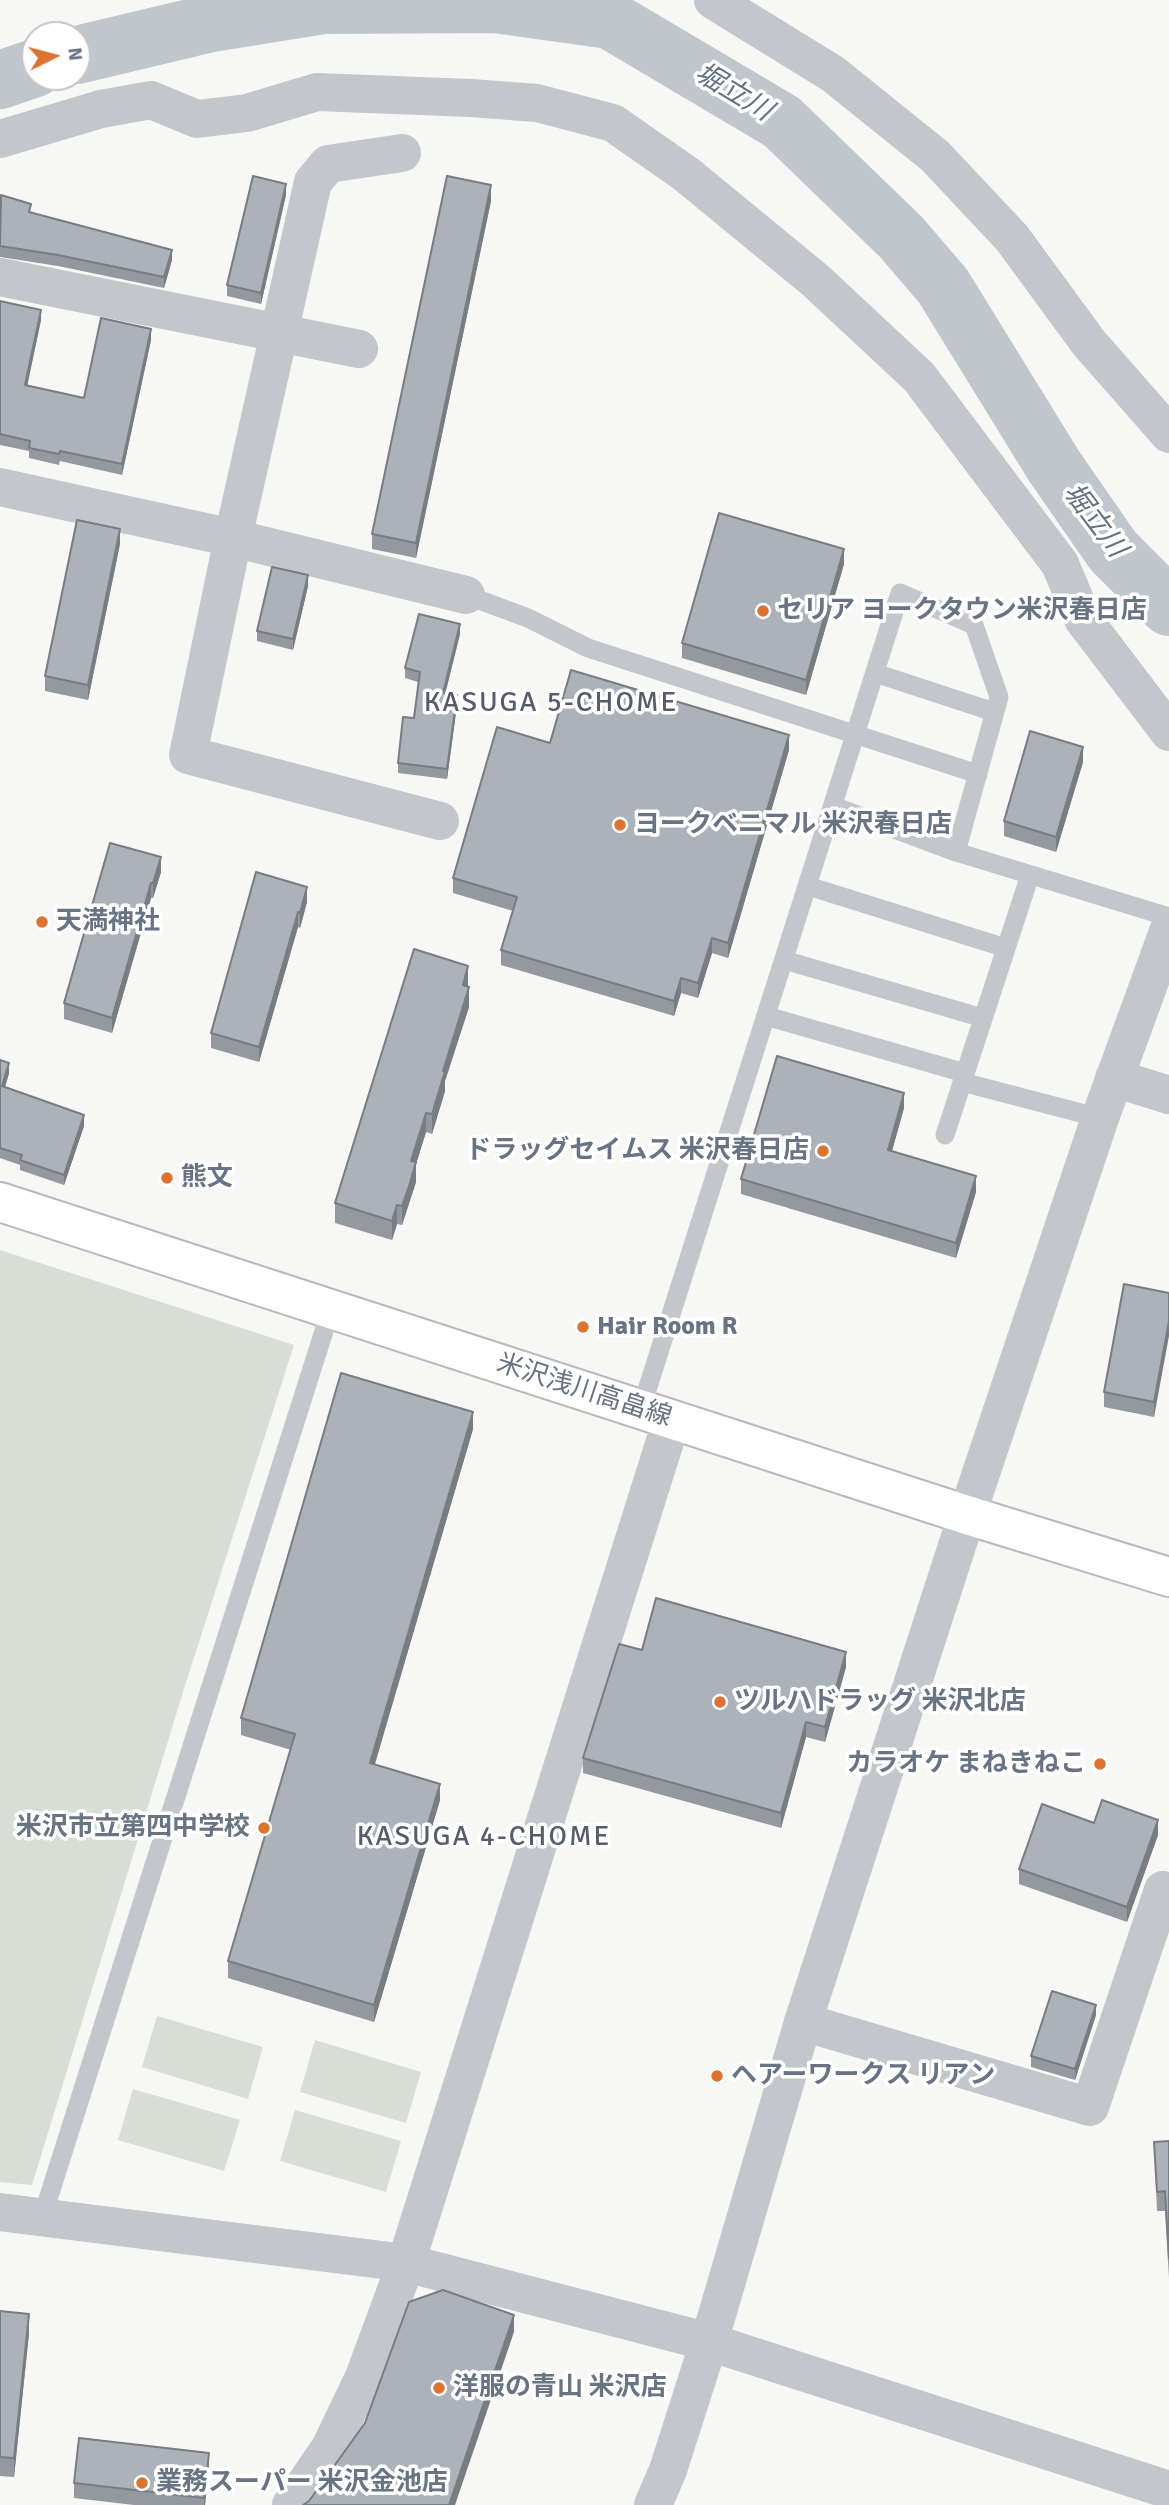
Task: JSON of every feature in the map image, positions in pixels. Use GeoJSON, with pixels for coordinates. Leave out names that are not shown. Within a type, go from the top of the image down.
{"type":"FeatureCollection","features":[{"type":"Feature","properties":{"kind":"main road","name":"米沢浅川高畠線"},"geometry":{"type":"LineString","coordinates":[[0,1202],[967,1515],[1169,1577]]}},
{"type":"Feature","properties":{"kind":"street"},"geometry":{"type":"LineString","coordinates":[[713,0],[833,74],[935,156],[1012,238],[1089,343],[1169,435]]}},
{"type":"Feature","properties":{"kind":"street"},"geometry":{"type":"LineString","coordinates":[[0,139],[100,109],[151,100],[197,119],[247,113],[317,92],[471,97],[537,103],[614,123],[686,174],[815,280],[919,377],[1060,564],[1083,619],[1169,732]]}},
{"type":"Feature","properties":{"kind":"street"},"geometry":{"type":"LineString","coordinates":[[402,153],[327,164],[313,182],[233,538],[188,755],[440,821]]}},
{"type":"Feature","properties":{"kind":"street"},"geometry":{"type":"LineString","coordinates":[[0,277],[359,349]]}},
{"type":"Feature","properties":{"kind":"street"},"geometry":{"type":"LineString","coordinates":[[0,486],[233,538],[466,595]]}},
{"type":"Feature","properties":{"kind":"street"},"geometry":{"type":"LineString","coordinates":[[653,2505],[668,2470],[709,2342],[803,2022],[967,1515],[1100,1118],[1169,929]]}},
{"type":"Feature","properties":{"kind":"street"},"geometry":{"type":"LineString","coordinates":[[1114,1078],[1169,1095]]}},
{"type":"Feature","properties":{"kind":"street"},"geometry":{"type":"LineString","coordinates":[[291,2505],[330,2448],[364,2377],[406,2263],[657,1414]]}},
{"type":"Feature","properties":{"kind":"street"},"geometry":{"type":"LineString","coordinates":[[803,2022],[1090,2107],[1163,1890],[1169,1892]]}},
{"type":"Feature","properties":{"kind":"street"},"geometry":{"type":"LineString","coordinates":[[0,2212],[406,2263],[709,2342],[1169,2490]]}},
{"type":"Feature","properties":{"kind":"lane"},"geometry":{"type":"LineString","coordinates":[[657,1414],[766,1016],[900,593],[974,625],[999,697],[956,852]]}},
{"type":"Feature","properties":{"kind":"lane"},"geometry":{"type":"LineString","coordinates":[[466,595],[528,618],[588,648],[978,774]]}},
{"type":"Feature","properties":{"kind":"lane"},"geometry":{"type":"LineString","coordinates":[[875,673],[994,712]]}},
{"type":"Feature","properties":{"kind":"lane"},"geometry":{"type":"LineString","coordinates":[[833,806],[956,852],[1169,917]]}},
{"type":"Feature","properties":{"kind":"lane"},"geometry":{"type":"LineString","coordinates":[[945,1135],[1030,875]]}},
{"type":"Feature","properties":{"kind":"lane"},"geometry":{"type":"LineString","coordinates":[[807,886],[1006,948]]}},
{"type":"Feature","properties":{"kind":"lane"},"geometry":{"type":"LineString","coordinates":[[783,960],[983,1018]]}},
{"type":"Feature","properties":{"kind":"lane"},"geometry":{"type":"LineString","coordinates":[[766,1016],[1100,1118]]}},
{"type":"Feature","properties":{"kind":"lane"},"geometry":{"type":"LineString","coordinates":[[41,2218],[331,1309]]}},
{"type":"Feature","properties":{"kind":"shaded area"},"geometry":{"type":"Polygon","coordinates":[[[0,1250],[294,1345],[183,1692],[32,2185],[0,2182],[0,1250]]]}},
{"type":"Feature","properties":{"kind":"shaded area"},"geometry":{"type":"Polygon","coordinates":[[[157,2016],[263,2047],[248,2099],[142,2067],[157,2016]]]}},
{"type":"Feature","properties":{"kind":"shaded area"},"geometry":{"type":"Polygon","coordinates":[[[315,2040],[421,2072],[406,2123],[300,2092],[315,2040]]]}},
{"type":"Feature","properties":{"kind":"shaded area"},"geometry":{"type":"Polygon","coordinates":[[[133,2089],[240,2120],[224,2171],[118,2140],[133,2089]]]}},
{"type":"Feature","properties":{"kind":"shaded area"},"geometry":{"type":"Polygon","coordinates":[[[295,2110],[401,2141],[386,2192],[280,2161],[295,2110]]]}},
{"type":"Feature","properties":{"kind":"building"},"geometry":{"type":"Polygon","coordinates":[[[253,176],[286,184],[261,293],[227,285],[253,176]]]}},
{"type":"Feature","properties":{"kind":"building"},"geometry":{"type":"Polygon","coordinates":[[[447,176],[491,185],[416,543],[372,534],[447,176]]]}},
{"type":"Feature","properties":{"kind":"building"},"geometry":{"type":"Polygon","coordinates":[[[1,195],[31,204],[29,212],[172,250],[164,277],[0,246],[1,195]]]}},
{"type":"Feature","properties":{"kind":"building"},"geometry":{"type":"Polygon","coordinates":[[[0,301],[41,310],[25,385],[84,398],[101,318],[151,329],[122,464],[60,451],[59,454],[29,448],[30,441],[0,434],[0,301]]]}},
{"type":"Feature","properties":{"kind":"building","name":"セリア ヨークタウン米沢春日店"},"geometry":{"type":"Polygon","coordinates":[[[719,513],[844,549],[806,680],[682,643],[719,513]]]}},
{"type":"Feature","properties":{"kind":"building"},"geometry":{"type":"Polygon","coordinates":[[[77,520],[120,529],[88,685],[45,676],[77,520]]]}},
{"type":"Feature","properties":{"kind":"building"},"geometry":{"type":"Polygon","coordinates":[[[272,567],[308,575],[293,639],[257,631],[272,567]]]}},
{"type":"Feature","properties":{"kind":"building"},"geometry":{"type":"Polygon","coordinates":[[[419,614],[460,624],[443,693],[457,695],[447,769],[398,763],[403,717],[414,718],[420,672],[405,668],[419,614]]]}},
{"type":"Feature","properties":{"kind":"building","name":"ヨークベニマル 米沢春日店"},"geometry":{"type":"Polygon","coordinates":[[[571,670],[789,735],[728,943],[712,938],[698,983],[681,978],[674,1001],[501,950],[517,897],[453,878],[497,727],[550,743],[571,670]]]}},
{"type":"Feature","properties":{"kind":"building"},"geometry":{"type":"Polygon","coordinates":[[[1030,731],[1083,747],[1056,837],[1004,821],[1030,731]]]}},
{"type":"Feature","properties":{"kind":"building"},"geometry":{"type":"Polygon","coordinates":[[[110,843],[161,857],[112,1018],[64,1003],[110,843]]]}},
{"type":"Feature","properties":{"kind":"building"},"geometry":{"type":"Polygon","coordinates":[[[256,872],[307,887],[259,1047],[211,1033],[256,872]]]}},
{"type":"Feature","properties":{"kind":"building"},"geometry":{"type":"Polygon","coordinates":[[[414,949],[468,966],[463,985],[469,987],[432,1114],[426,1113],[411,1161],[416,1162],[409,1186],[402,1206],[397,1205],[392,1221],[335,1203],[414,949]]]}},
{"type":"Feature","properties":{"kind":"building","name":"ドラッグセイムス 米沢春日店"},"geometry":{"type":"Polygon","coordinates":[[[777,1056],[904,1093],[888,1150],[976,1176],[956,1243],[741,1179],[777,1056]]]}},
{"type":"Feature","properties":{"kind":"building"},"geometry":{"type":"Polygon","coordinates":[[[0,1060],[9,1063],[2,1086],[84,1115],[64,1175],[20,1160],[22,1155],[0,1148],[0,1060]]]}},
{"type":"Feature","properties":{"kind":"building"},"geometry":{"type":"Polygon","coordinates":[[[1124,1284],[1169,1293],[1169,1321],[1154,1402],[1104,1392],[1124,1284]]]}},
{"type":"Feature","properties":{"kind":"building"},"geometry":{"type":"Polygon","coordinates":[[[341,1373],[473,1412],[370,1763],[440,1784],[374,2005],[228,1961],[295,1734],[241,1718],[341,1373]]]}},
{"type":"Feature","properties":{"kind":"building","name":"ツルハドラッグ 米沢北店"},"geometry":{"type":"Polygon","coordinates":[[[656,1598],[846,1652],[825,1727],[806,1722],[781,1813],[583,1758],[619,1644],[642,1650],[656,1598]]]}},
{"type":"Feature","properties":{"kind":"building"},"geometry":{"type":"Polygon","coordinates":[[[1102,1800],[1158,1820],[1127,1907],[1019,1869],[1042,1804],[1094,1823],[1102,1800]]]}},
{"type":"Feature","properties":{"kind":"building"},"geometry":{"type":"Polygon","coordinates":[[[1052,1991],[1096,2005],[1075,2069],[1031,2056],[1052,1991]]]}},
{"type":"Feature","properties":{"kind":"building"},"geometry":{"type":"Polygon","coordinates":[[[1169,2141],[1169,2258],[1165,2191],[1157,2192],[1154,2142],[1169,2141]]]}},
{"type":"Feature","properties":{"kind":"building","name":"洋服の青山 米沢店"},"geometry":{"type":"Polygon","coordinates":[[[443,2290],[514,2315],[449,2505],[303,2505],[309,2501],[365,2423],[409,2302],[443,2290]]]}},
{"type":"Feature","properties":{"kind":"building"},"geometry":{"type":"Polygon","coordinates":[[[0,2311],[29,2314],[14,2458],[0,2457],[0,2311]]]}},
{"type":"Feature","properties":{"kind":"building","name":"業務スーパー 米沢金池店"},"geometry":{"type":"Polygon","coordinates":[[[79,2438],[209,2453],[204,2498],[74,2483],[79,2438]]]}},
{"type":"Feature","properties":{"kind":"waterway","name":"堀立川"},"geometry":{"type":"LineString","coordinates":[[91,52],[211,23],[323,5],[495,4],[610,20],[782,122],[901,237],[943,286],[1054,466],[1113,551],[1169,607]]}},
{"type":"Feature","properties":{"kind":"waterway","name":"堀立川"},"geometry":{"type":"LineString","coordinates":[[0,80],[21,73]]}},
{"type":"Feature","properties":{"kind":"place","name":"セリア ヨークタウン米沢春日店"},"geometry":{"type":"Point","coordinates":[763,611]}},
{"type":"Feature","properties":{"kind":"place","name":"ヨークベニマル 米沢春日店"},"geometry":{"type":"Point","coordinates":[620,825]}},
{"type":"Feature","properties":{"kind":"place","name":"天満神社"},"geometry":{"type":"Point","coordinates":[42,922]}},
{"type":"Feature","properties":{"kind":"place","name":"ドラッグセイムス 米沢春日店"},"geometry":{"type":"Point","coordinates":[823,1151]}},
{"type":"Feature","properties":{"kind":"place","name":"熊文"},"geometry":{"type":"Point","coordinates":[167,1178]}},
{"type":"Feature","properties":{"kind":"place","name":"Hair Room R"},"geometry":{"type":"Point","coordinates":[583,1327]}},
{"type":"Feature","properties":{"kind":"place","name":"ツルハドラッグ 米沢北店"},"geometry":{"type":"Point","coordinates":[720,1702]}},
{"type":"Feature","properties":{"kind":"place","name":"カラオケ まねきねこ"},"geometry":{"type":"Point","coordinates":[1100,1764]}},
{"type":"Feature","properties":{"kind":"place","name":"米沢市立第四中学校"},"geometry":{"type":"Point","coordinates":[264,1828]}},
{"type":"Feature","properties":{"kind":"place","name":"ヘアーワークス リアン"},"geometry":{"type":"Point","coordinates":[717,2076]}},
{"type":"Feature","properties":{"kind":"place","name":"洋服の青山 米沢店"},"geometry":{"type":"Point","coordinates":[439,2388]}},
{"type":"Feature","properties":{"kind":"place","name":"業務スーパー 米沢金池店"},"geometry":{"type":"Point","coordinates":[142,2483]}},
{"type":"Feature","properties":{"kind":"district","name":"KASUGA 5-CHOME"},"geometry":{"type":"Point","coordinates":[551,704]}},
{"type":"Feature","properties":{"kind":"district","name":"KASUGA 4-CHOME"},"geometry":{"type":"Point","coordinates":[484,1838]}}]}
